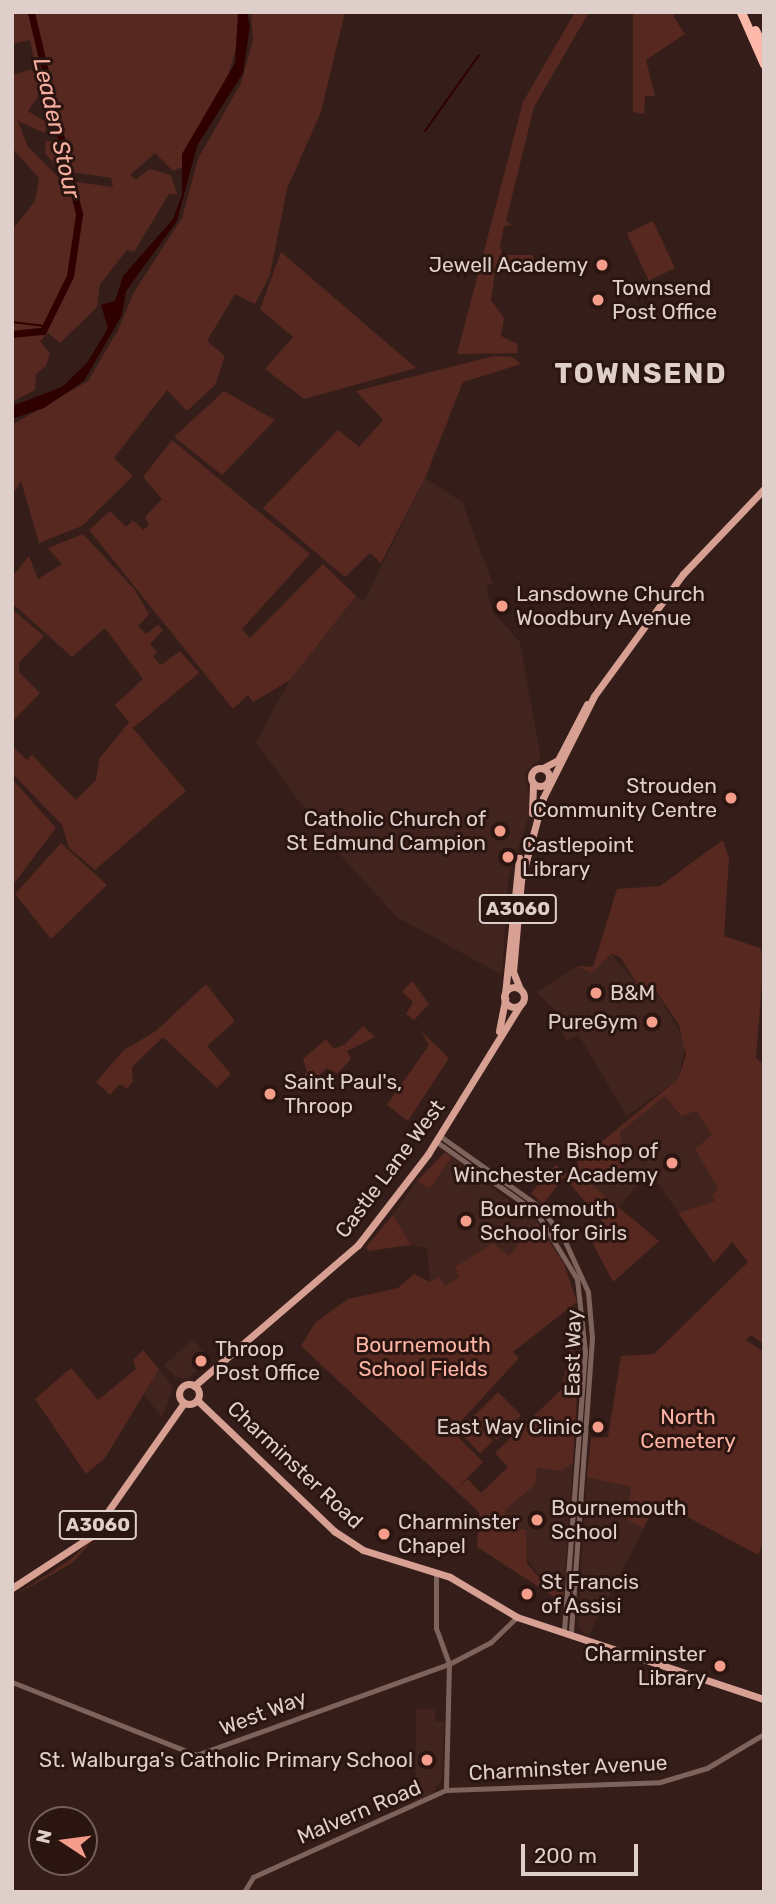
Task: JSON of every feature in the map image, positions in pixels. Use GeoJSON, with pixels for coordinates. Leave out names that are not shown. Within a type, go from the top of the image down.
{"type":"FeatureCollection","features":[{"type":"Feature","properties":{"kind":"highway"},"geometry":{"type":"LineString","coordinates":[[741,12],[763,56]]}},
{"type":"Feature","properties":{"kind":"highway"},"geometry":{"type":"LineString","coordinates":[[747,12],[763,56],[764,70]]}},
{"type":"Feature","properties":{"kind":"main road"},"geometry":{"type":"LineString","coordinates":[[548,784],[533,782],[533,771],[558,760],[594,698],[683,574],[763,490]]}},
{"type":"Feature","properties":{"kind":"main road"},"geometry":{"type":"LineString","coordinates":[[548,784],[557,775],[594,698]]}},
{"type":"Feature","properties":{"kind":"main road"},"geometry":{"type":"LineString","coordinates":[[543,768],[548,784]]}},
{"type":"Feature","properties":{"kind":"main road","name":"Castle Lane West"},"geometry":{"type":"LineString","coordinates":[[498,1038],[533,782]]}},
{"type":"Feature","properties":{"kind":"main road","name":"A3060"},"geometry":{"type":"LineString","coordinates":[[520,989],[513,972],[523,861],[548,784]]}},
{"type":"Feature","properties":{"kind":"main road"},"geometry":{"type":"LineString","coordinates":[[520,989],[520,1005],[505,997],[520,989]]}},
{"type":"Feature","properties":{"kind":"main road","name":"Castle Lane West"},"geometry":{"type":"LineString","coordinates":[[194,1386],[350,1254],[438,1139],[520,1005]]}},
{"type":"Feature","properties":{"kind":"main road","name":"A3060"},"geometry":{"type":"LineString","coordinates":[[12,1588],[90,1538],[182,1400],[183,1386],[194,1386]]}},
{"type":"Feature","properties":{"kind":"main road"},"geometry":{"type":"LineString","coordinates":[[182,1400],[197,1400],[194,1386]]}},
{"type":"Feature","properties":{"kind":"main road","name":"Charminster Road"},"geometry":{"type":"LineString","coordinates":[[197,1400],[334,1531],[376,1556],[436,1573],[516,1617],[764,1699]]}},
{"type":"Feature","properties":{"kind":"street","name":"East Way"},"geometry":{"type":"LineString","coordinates":[[438,1139],[540,1207],[564,1239],[588,1292],[593,1338],[567,1632]]}},
{"type":"Feature","properties":{"kind":"street","name":"Malvern Road"},"geometry":{"type":"LineString","coordinates":[[244,1892],[253,1877],[446,1790],[449,1664],[436,1629],[436,1573]]}},
{"type":"Feature","properties":{"kind":"street","name":"West Way"},"geometry":{"type":"LineString","coordinates":[[12,1682],[196,1755],[449,1664],[491,1642],[516,1617]]}},
{"type":"Feature","properties":{"kind":"street","name":"Charminster Avenue"},"geometry":{"type":"LineString","coordinates":[[446,1790],[660,1782],[707,1768],[764,1734]]}},
{"type":"Feature","properties":{"kind":"shaded area"},"geometry":{"type":"Polygon","coordinates":[[[238,12],[247,12],[250,26],[243,73],[197,146],[177,221],[126,291],[122,315],[84,381],[44,408],[12,419],[12,406],[62,387],[87,363],[108,328],[101,305],[115,301],[123,276],[173,219],[182,195],[182,154],[235,63],[238,12]]]}},
{"type":"Feature","properties":{"kind":"shaded area"},"geometry":{"type":"Polygon","coordinates":[[[425,478],[462,502],[493,584],[486,586],[493,613],[520,642],[541,759],[525,772],[531,810],[508,879],[502,975],[397,917],[333,847],[322,827],[322,811],[318,819],[301,804],[256,742],[290,680],[356,596],[364,602],[425,478]]]}},
{"type":"Feature","properties":{"kind":"shaded area"},"geometry":{"type":"Polygon","coordinates":[[[611,954],[637,984],[654,988],[686,1043],[678,1079],[627,1116],[578,1034],[566,1041],[558,1025],[565,1020],[537,992],[577,966],[592,972],[611,954]]]}},
{"type":"Feature","properties":{"kind":"shaded area","name":"The Bishop of Winchester Academy"},"geometry":{"type":"Polygon","coordinates":[[[707,1071],[732,1241],[714,1263],[650,1172],[618,1207],[573,1169],[668,1091],[707,1071]]]}},
{"type":"Feature","properties":{"kind":"shaded area","name":"Bournemouth School for Girls"},"geometry":{"type":"Polygon","coordinates":[[[452,1157],[537,1222],[509,1256],[493,1244],[455,1267],[459,1277],[445,1286],[430,1282],[427,1248],[411,1245],[393,1215],[417,1181],[431,1189],[452,1157]]]}},
{"type":"Feature","properties":{"kind":"shaded area"},"geometry":{"type":"Polygon","coordinates":[[[193,1339],[211,1360],[186,1379],[176,1377],[164,1365],[193,1339]]]}},
{"type":"Feature","properties":{"kind":"shaded area"},"geometry":{"type":"Polygon","coordinates":[[[159,1369],[173,1387],[162,1418],[144,1394],[159,1369]]]}},
{"type":"Feature","properties":{"kind":"shaded area","name":"Bournemouth School"},"geometry":{"type":"Polygon","coordinates":[[[573,1463],[564,1590],[548,1587],[504,1527],[506,1509],[537,1468],[562,1471],[573,1463]]]}},
{"type":"Feature","properties":{"kind":"shaded area"},"geometry":{"type":"Polygon","coordinates":[[[587,1477],[613,1478],[658,1501],[588,1637],[578,1626],[587,1477]]]}},
{"type":"Feature","properties":{"kind":"shaded area","name":"St. Walburga's Catholic Primary School"},"geometry":{"type":"Polygon","coordinates":[[[416,1709],[435,1709],[435,1721],[444,1722],[442,1778],[430,1798],[415,1805],[416,1709]]]}},
{"type":"Feature","properties":{"kind":"green space"},"geometry":{"type":"Polygon","coordinates":[[[12,12],[238,12],[240,34],[225,87],[182,154],[184,166],[173,171],[155,153],[130,175],[136,179],[150,169],[171,175],[177,194],[169,194],[134,252],[127,250],[100,284],[97,307],[60,343],[48,333],[40,341],[50,353],[46,366],[36,374],[35,390],[12,402],[12,230],[35,201],[39,178],[12,148],[12,75],[36,68],[30,40],[12,44],[12,12]],[[49,80],[28,111],[49,124],[44,133],[18,121],[28,147],[61,180],[113,187],[111,178],[59,170],[45,153],[46,141],[58,141],[61,126],[49,80]]]}},
{"type":"Feature","properties":{"kind":"green space"},"geometry":{"type":"Polygon","coordinates":[[[251,12],[345,12],[321,112],[287,189],[270,275],[255,304],[235,294],[207,341],[225,356],[215,385],[187,411],[167,390],[114,458],[133,476],[82,526],[39,543],[21,481],[12,495],[12,425],[88,381],[118,330],[134,292],[182,218],[198,159],[241,83],[253,40],[251,12]]]}},
{"type":"Feature","properties":{"kind":"green space"},"geometry":{"type":"Polygon","coordinates":[[[575,12],[589,12],[534,107],[506,221],[512,225],[504,226],[500,246],[502,255],[533,255],[535,263],[496,264],[491,300],[504,318],[501,336],[517,344],[518,353],[457,354],[523,102],[575,12]]]}},
{"type":"Feature","properties":{"kind":"green space"},"geometry":{"type":"Polygon","coordinates":[[[633,12],[678,12],[673,16],[685,34],[646,60],[655,96],[645,96],[644,114],[633,112],[633,12]]]}},
{"type":"Feature","properties":{"kind":"green space"},"geometry":{"type":"Polygon","coordinates":[[[653,221],[675,268],[649,280],[627,233],[653,221]]]}},
{"type":"Feature","properties":{"kind":"green space"},"geometry":{"type":"Polygon","coordinates":[[[281,252],[416,368],[304,399],[265,369],[293,337],[260,309],[281,252]]]}},
{"type":"Feature","properties":{"kind":"green space"},"geometry":{"type":"Polygon","coordinates":[[[494,356],[513,357],[521,364],[463,382],[425,478],[381,563],[370,553],[345,577],[263,508],[338,430],[359,447],[383,420],[356,391],[494,356]]]}},
{"type":"Feature","properties":{"kind":"green space"},"geometry":{"type":"Polygon","coordinates":[[[224,391],[275,420],[222,475],[174,437],[224,391]]]}},
{"type":"Feature","properties":{"kind":"green space"},"geometry":{"type":"Polygon","coordinates":[[[172,440],[310,554],[242,629],[250,638],[323,564],[356,596],[290,680],[253,702],[248,695],[233,709],[89,530],[110,511],[126,527],[133,520],[143,530],[149,525],[145,517],[162,499],[143,477],[172,440]]]}},
{"type":"Feature","properties":{"kind":"green space"},"geometry":{"type":"Polygon","coordinates":[[[83,534],[135,590],[149,614],[138,626],[146,634],[158,625],[163,630],[150,644],[157,652],[153,657],[161,665],[180,651],[199,673],[133,728],[186,791],[95,870],[69,848],[62,825],[12,773],[12,746],[27,760],[32,755],[76,800],[96,780],[99,759],[129,722],[115,705],[143,679],[105,628],[72,657],[12,603],[12,577],[29,556],[38,579],[62,564],[48,548],[83,534]]]}},
{"type":"Feature","properties":{"kind":"green space"},"geometry":{"type":"Polygon","coordinates":[[[12,609],[44,636],[19,663],[19,672],[40,693],[12,722],[12,609]]]}},
{"type":"Feature","properties":{"kind":"green space"},"geometry":{"type":"Polygon","coordinates":[[[12,779],[56,828],[12,886],[12,779]]]}},
{"type":"Feature","properties":{"kind":"green space","name":"North Cemetery"},"geometry":{"type":"Polygon","coordinates":[[[723,840],[729,859],[724,936],[760,948],[764,957],[756,1058],[764,1065],[764,1344],[751,1335],[746,1340],[764,1352],[764,1539],[758,1555],[658,1501],[643,1528],[628,1520],[631,1487],[587,1477],[591,1438],[608,1437],[621,1356],[654,1354],[748,1262],[732,1242],[714,1263],[678,1213],[715,1201],[712,1194],[719,1190],[695,1149],[712,1135],[696,1111],[681,1116],[665,1096],[620,1132],[623,1166],[595,1185],[579,1170],[577,1162],[678,1079],[686,1055],[679,1025],[654,988],[637,984],[620,957],[611,954],[592,973],[577,966],[593,967],[617,889],[660,886],[723,840]]]}},
{"type":"Feature","properties":{"kind":"green space"},"geometry":{"type":"Polygon","coordinates":[[[61,843],[107,885],[51,939],[15,894],[61,843]]]}},
{"type":"Feature","properties":{"kind":"green space"},"geometry":{"type":"Polygon","coordinates":[[[412,981],[429,1004],[414,1020],[406,1014],[413,1002],[402,992],[412,981]]]}},
{"type":"Feature","properties":{"kind":"green space"},"geometry":{"type":"Polygon","coordinates":[[[206,984],[235,1021],[207,1046],[231,1074],[217,1088],[163,1037],[132,1067],[133,1082],[127,1089],[120,1084],[110,1095],[96,1082],[124,1050],[156,1031],[206,984]]]}},
{"type":"Feature","properties":{"kind":"green space"},"geometry":{"type":"Polygon","coordinates":[[[363,1026],[375,1037],[347,1051],[351,1059],[337,1074],[327,1068],[300,1093],[294,1088],[307,1072],[303,1059],[326,1039],[334,1049],[345,1044],[363,1026]]]}},
{"type":"Feature","properties":{"kind":"green space"},"geometry":{"type":"Polygon","coordinates":[[[421,1031],[449,1058],[408,1121],[387,1105],[429,1045],[421,1031]]]}},
{"type":"Feature","properties":{"kind":"green space"},"geometry":{"type":"Polygon","coordinates":[[[445,1152],[452,1157],[430,1189],[417,1181],[445,1152]]]}},
{"type":"Feature","properties":{"kind":"green space"},"geometry":{"type":"Polygon","coordinates":[[[556,1165],[565,1174],[573,1169],[659,1241],[613,1282],[592,1242],[608,1228],[564,1177],[543,1204],[531,1193],[556,1165]]]}},
{"type":"Feature","properties":{"kind":"green space"},"geometry":{"type":"Polygon","coordinates":[[[393,1215],[411,1245],[368,1251],[366,1247],[393,1215]]]}},
{"type":"Feature","properties":{"kind":"green space","name":"Bournemouth School Fields"},"geometry":{"type":"Polygon","coordinates":[[[537,1222],[564,1264],[577,1302],[513,1352],[519,1358],[452,1431],[483,1462],[457,1488],[468,1479],[481,1493],[508,1467],[495,1453],[562,1389],[570,1347],[579,1359],[573,1463],[562,1471],[537,1468],[535,1485],[506,1509],[504,1527],[526,1530],[527,1564],[548,1587],[564,1590],[562,1602],[477,1547],[479,1512],[301,1346],[315,1323],[348,1299],[398,1288],[414,1274],[430,1282],[439,1277],[445,1286],[459,1277],[455,1267],[493,1243],[509,1256],[537,1222]]]}},
{"type":"Feature","properties":{"kind":"green space"},"geometry":{"type":"Polygon","coordinates":[[[143,1350],[159,1369],[105,1458],[86,1474],[35,1399],[71,1368],[98,1400],[136,1369],[133,1360],[143,1350]]]}},
{"type":"Feature","properties":{"kind":"green space"},"geometry":{"type":"Polygon","coordinates":[[[498,1392],[521,1415],[497,1440],[473,1417],[498,1392]]]}},
{"type":"Feature","properties":{"kind":"green space"},"geometry":{"type":"Polygon","coordinates":[[[471,1418],[493,1441],[480,1454],[458,1431],[471,1418]]]}},
{"type":"Feature","properties":{"kind":"green space"},"geometry":{"type":"Polygon","coordinates":[[[109,1523],[72,1563],[12,1597],[71,1559],[109,1523]]]}},
{"type":"Feature","properties":{"kind":"waterway","name":"Leaden Stour"},"geometry":{"type":"LineString","coordinates":[[12,334],[43,331],[70,276],[79,214],[31,12]]}},
{"type":"Feature","properties":{"kind":"waterway"},"geometry":{"type":"LineString","coordinates":[[425,131],[479,55]]}},
{"type":"Feature","properties":{"kind":"waterway"},"geometry":{"type":"LineString","coordinates":[[12,322],[45,326]]}},
{"type":"Feature","properties":{"kind":"place","name":"Jewell Academy"},"geometry":{"type":"Point","coordinates":[602,265]}},
{"type":"Feature","properties":{"kind":"place","name":"Townsend Post Office"},"geometry":{"type":"Point","coordinates":[598,300]}},
{"type":"Feature","properties":{"kind":"place","name":"Lansdowne Church Woodbury Avenue"},"geometry":{"type":"Point","coordinates":[502,606]}},
{"type":"Feature","properties":{"kind":"place","name":"Strouden Community Centre"},"geometry":{"type":"Point","coordinates":[731,798]}},
{"type":"Feature","properties":{"kind":"place","name":"Catholic Church of St Edmund Campion"},"geometry":{"type":"Point","coordinates":[500,831]}},
{"type":"Feature","properties":{"kind":"place","name":"Castlepoint Library"},"geometry":{"type":"Point","coordinates":[508,857]}},
{"type":"Feature","properties":{"kind":"place","name":"B&M"},"geometry":{"type":"Point","coordinates":[596,993]}},
{"type":"Feature","properties":{"kind":"place","name":"PureGym"},"geometry":{"type":"Point","coordinates":[652,1022]}},
{"type":"Feature","properties":{"kind":"place","name":"Saint Paul's, Throop"},"geometry":{"type":"Point","coordinates":[270,1094]}},
{"type":"Feature","properties":{"kind":"place","name":"The Bishop of Winchester Academy"},"geometry":{"type":"Point","coordinates":[672,1163]}},
{"type":"Feature","properties":{"kind":"place","name":"Bournemouth School for Girls"},"geometry":{"type":"Point","coordinates":[466,1221]}},
{"type":"Feature","properties":{"kind":"place","name":"Throop Post Office"},"geometry":{"type":"Point","coordinates":[201,1361]}},
{"type":"Feature","properties":{"kind":"place","name":"East Way Clinic"},"geometry":{"type":"Point","coordinates":[598,1427]}},
{"type":"Feature","properties":{"kind":"place","name":"Bournemouth School"},"geometry":{"type":"Point","coordinates":[537,1520]}},
{"type":"Feature","properties":{"kind":"place","name":"Charminster Chapel"},"geometry":{"type":"Point","coordinates":[384,1534]}},
{"type":"Feature","properties":{"kind":"place","name":"St Francis of Assisi"},"geometry":{"type":"Point","coordinates":[527,1594]}},
{"type":"Feature","properties":{"kind":"place","name":"Charminster Library"},"geometry":{"type":"Point","coordinates":[720,1666]}},
{"type":"Feature","properties":{"kind":"place","name":"St. Walburga's Catholic Primary School"},"geometry":{"type":"Point","coordinates":[427,1760]}},
{"type":"Feature","properties":{"kind":"district","name":"TOWNSEND"},"geometry":{"type":"Point","coordinates":[641,374]}}]}
